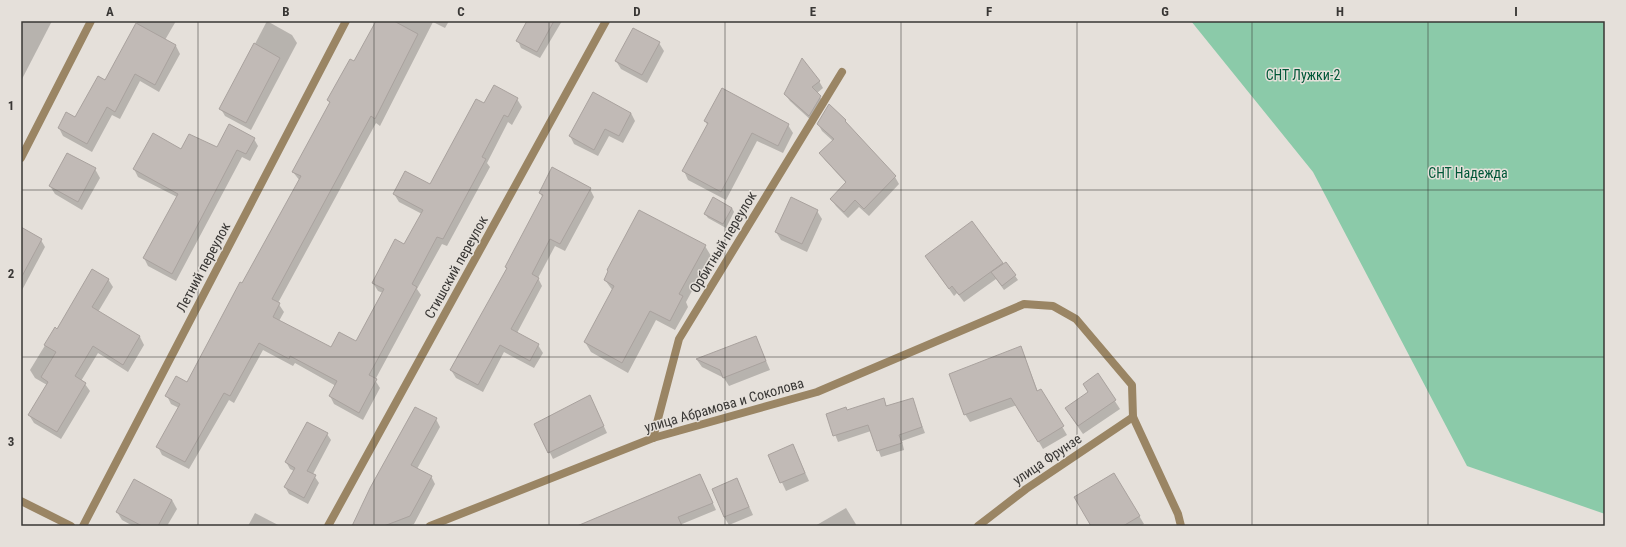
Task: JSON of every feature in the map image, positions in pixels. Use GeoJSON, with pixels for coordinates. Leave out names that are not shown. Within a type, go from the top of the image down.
{"type":"FeatureCollection","features":[{"type":"Feature","properties":{"kind":"street"},"geometry":{"type":"LineString","coordinates":[[21,158],[91,21]]}},
{"type":"Feature","properties":{"kind":"street","name":"Летний переулок"},"geometry":{"type":"LineString","coordinates":[[83,526],[346,21]]}},
{"type":"Feature","properties":{"kind":"street","name":"Стишский переулок"},"geometry":{"type":"LineString","coordinates":[[328,526],[606,21]]}},
{"type":"Feature","properties":{"kind":"street","name":"Орбитный переулок"},"geometry":{"type":"LineString","coordinates":[[653,438],[679,339],[842,72]]}},
{"type":"Feature","properties":{"kind":"street","name":"улица Абрамова и Соколова"},"geometry":{"type":"LineString","coordinates":[[430,526],[653,438],[817,392],[1024,304],[1053,306],[1076,318],[1132,385],[1134,417]]}},
{"type":"Feature","properties":{"kind":"street"},"geometry":{"type":"LineString","coordinates":[[1134,417],[1178,514],[1181,526]]}},
{"type":"Feature","properties":{"kind":"street","name":"улица Фрунзе"},"geometry":{"type":"LineString","coordinates":[[978,526],[1026,489],[1134,417]]}},
{"type":"Feature","properties":{"kind":"street"},"geometry":{"type":"LineString","coordinates":[[21,501],[71,526]]}},
{"type":"Feature","properties":{"kind":"green space","name":"СНТ Надежда"},"geometry":{"type":"Polygon","coordinates":[[[1191,21],[1605,21],[1605,514],[1467,466],[1313,172],[1191,21]]]}},
{"type":"Feature","properties":{"kind":"building"},"geometry":{"type":"Polygon","coordinates":[[[376,21],[394,21],[418,34],[375,119],[371,116],[272,299],[280,303],[273,317],[331,347],[339,332],[356,341],[384,289],[372,283],[395,239],[404,244],[423,210],[393,194],[405,171],[430,184],[476,99],[484,103],[494,85],[518,98],[508,117],[504,115],[482,157],[486,159],[443,239],[437,237],[412,284],[417,287],[369,375],[377,379],[359,413],[329,396],[337,381],[290,356],[289,359],[259,343],[230,396],[224,393],[185,462],[156,447],[180,404],[165,396],[176,376],[187,382],[240,282],[242,283],[301,176],[292,172],[330,102],[327,100],[350,59],[354,61],[376,21]]]}},
{"type":"Feature","properties":{"kind":"building"},"geometry":{"type":"Polygon","coordinates":[[[527,21],[554,21],[537,52],[516,41],[527,21]]]}},
{"type":"Feature","properties":{"kind":"building"},"geometry":{"type":"Polygon","coordinates":[[[136,23],[176,45],[155,85],[135,74],[115,112],[107,107],[87,144],[58,128],[66,112],[75,117],[98,76],[105,80],[136,23]]]}},
{"type":"Feature","properties":{"kind":"building"},"geometry":{"type":"Polygon","coordinates":[[[633,28],[660,42],[642,75],[615,61],[633,28]]]}},
{"type":"Feature","properties":{"kind":"building"},"geometry":{"type":"Polygon","coordinates":[[[254,43],[280,58],[246,123],[219,109],[254,43]]]}},
{"type":"Feature","properties":{"kind":"building"},"geometry":{"type":"Polygon","coordinates":[[[802,58],[820,81],[812,87],[821,96],[809,116],[784,94],[802,58]]]}},
{"type":"Feature","properties":{"kind":"building"},"geometry":{"type":"Polygon","coordinates":[[[722,88],[789,124],[778,146],[752,133],[721,192],[682,171],[708,123],[704,121],[722,88]]]}},
{"type":"Feature","properties":{"kind":"building"},"geometry":{"type":"Polygon","coordinates":[[[593,92],[631,113],[619,136],[605,129],[594,150],[569,136],[593,92]]]}},
{"type":"Feature","properties":{"kind":"building"},"geometry":{"type":"Polygon","coordinates":[[[829,104],[846,120],[845,121],[896,176],[864,209],[855,200],[844,212],[830,199],[846,182],[819,153],[834,139],[817,124],[829,104]]]}},
{"type":"Feature","properties":{"kind":"building"},"geometry":{"type":"Polygon","coordinates":[[[229,124],[255,138],[246,154],[237,150],[172,274],[143,258],[178,194],[133,169],[153,133],[181,149],[189,134],[217,147],[229,124]]]}},
{"type":"Feature","properties":{"kind":"building"},"geometry":{"type":"Polygon","coordinates":[[[67,153],[96,168],[78,202],[49,186],[67,153]]]}},
{"type":"Feature","properties":{"kind":"building"},"geometry":{"type":"Polygon","coordinates":[[[552,167],[591,188],[560,244],[550,239],[532,274],[539,278],[511,329],[539,344],[530,361],[500,345],[478,385],[450,370],[507,268],[505,267],[543,195],[539,193],[552,167]]]}},
{"type":"Feature","properties":{"kind":"building"},"geometry":{"type":"Polygon","coordinates":[[[713,197],[732,208],[723,224],[704,214],[713,197]]]}},
{"type":"Feature","properties":{"kind":"building"},"geometry":{"type":"Polygon","coordinates":[[[791,197],[818,210],[802,244],[775,232],[791,197]]]}},
{"type":"Feature","properties":{"kind":"building"},"geometry":{"type":"Polygon","coordinates":[[[639,210],[706,245],[679,294],[683,296],[670,321],[650,311],[622,363],[584,342],[614,286],[604,280],[608,271],[607,270],[639,210]]]}},
{"type":"Feature","properties":{"kind":"building"},"geometry":{"type":"Polygon","coordinates":[[[972,221],[1003,263],[959,295],[952,286],[949,289],[925,256],[972,221]]]}},
{"type":"Feature","properties":{"kind":"building"},"geometry":{"type":"Polygon","coordinates":[[[21,227],[42,239],[21,278],[21,227]]]}},
{"type":"Feature","properties":{"kind":"building"},"geometry":{"type":"Polygon","coordinates":[[[1006,262],[1016,275],[1002,286],[991,272],[1006,262]]]}},
{"type":"Feature","properties":{"kind":"building"},"geometry":{"type":"Polygon","coordinates":[[[92,269],[109,279],[92,307],[140,336],[123,365],[93,346],[75,376],[86,383],[57,432],[28,415],[48,382],[41,377],[56,352],[44,345],[55,327],[57,329],[92,269]]]}},
{"type":"Feature","properties":{"kind":"building"},"geometry":{"type":"Polygon","coordinates":[[[756,336],[766,361],[723,378],[720,370],[696,359],[756,336]]]}},
{"type":"Feature","properties":{"kind":"building"},"geometry":{"type":"Polygon","coordinates":[[[1021,346],[1037,391],[1041,389],[1064,426],[1038,442],[1011,398],[964,415],[949,374],[1021,346]]]}},
{"type":"Feature","properties":{"kind":"building"},"geometry":{"type":"Polygon","coordinates":[[[1098,373],[1116,400],[1078,426],[1065,408],[1088,392],[1083,384],[1098,373]]]}},
{"type":"Feature","properties":{"kind":"building"},"geometry":{"type":"Polygon","coordinates":[[[590,395],[604,426],[548,453],[534,424],[590,395]]]}},
{"type":"Feature","properties":{"kind":"building"},"geometry":{"type":"Polygon","coordinates":[[[884,398],[886,406],[913,398],[922,427],[899,435],[902,443],[877,451],[868,425],[833,436],[826,414],[846,407],[847,410],[884,398]]]}},
{"type":"Feature","properties":{"kind":"building"},"geometry":{"type":"Polygon","coordinates":[[[415,407],[437,418],[411,465],[432,476],[410,516],[384,526],[352,526],[370,488],[415,407]]]}},
{"type":"Feature","properties":{"kind":"building"},"geometry":{"type":"Polygon","coordinates":[[[307,422],[328,433],[307,471],[316,475],[304,498],[284,487],[295,468],[285,462],[307,422]]]}},
{"type":"Feature","properties":{"kind":"building"},"geometry":{"type":"Polygon","coordinates":[[[793,444],[805,473],[780,483],[768,455],[793,444]]]}},
{"type":"Feature","properties":{"kind":"building"},"geometry":{"type":"Polygon","coordinates":[[[1114,473],[1140,516],[1123,526],[1091,526],[1074,497],[1114,473]]]}},
{"type":"Feature","properties":{"kind":"building"},"geometry":{"type":"Polygon","coordinates":[[[700,474],[713,503],[678,517],[682,526],[577,526],[700,474]]]}},
{"type":"Feature","properties":{"kind":"building"},"geometry":{"type":"Polygon","coordinates":[[[737,478],[749,507],[724,517],[712,489],[737,478]]]}},
{"type":"Feature","properties":{"kind":"building"},"geometry":{"type":"Polygon","coordinates":[[[134,479],[172,500],[158,526],[142,526],[116,512],[134,479]]]}},
{"type":"Feature","properties":{"kind":"park label","name":"СНТ Лужки-2"},"geometry":{"type":"Point","coordinates":[1303,75]}}]}
